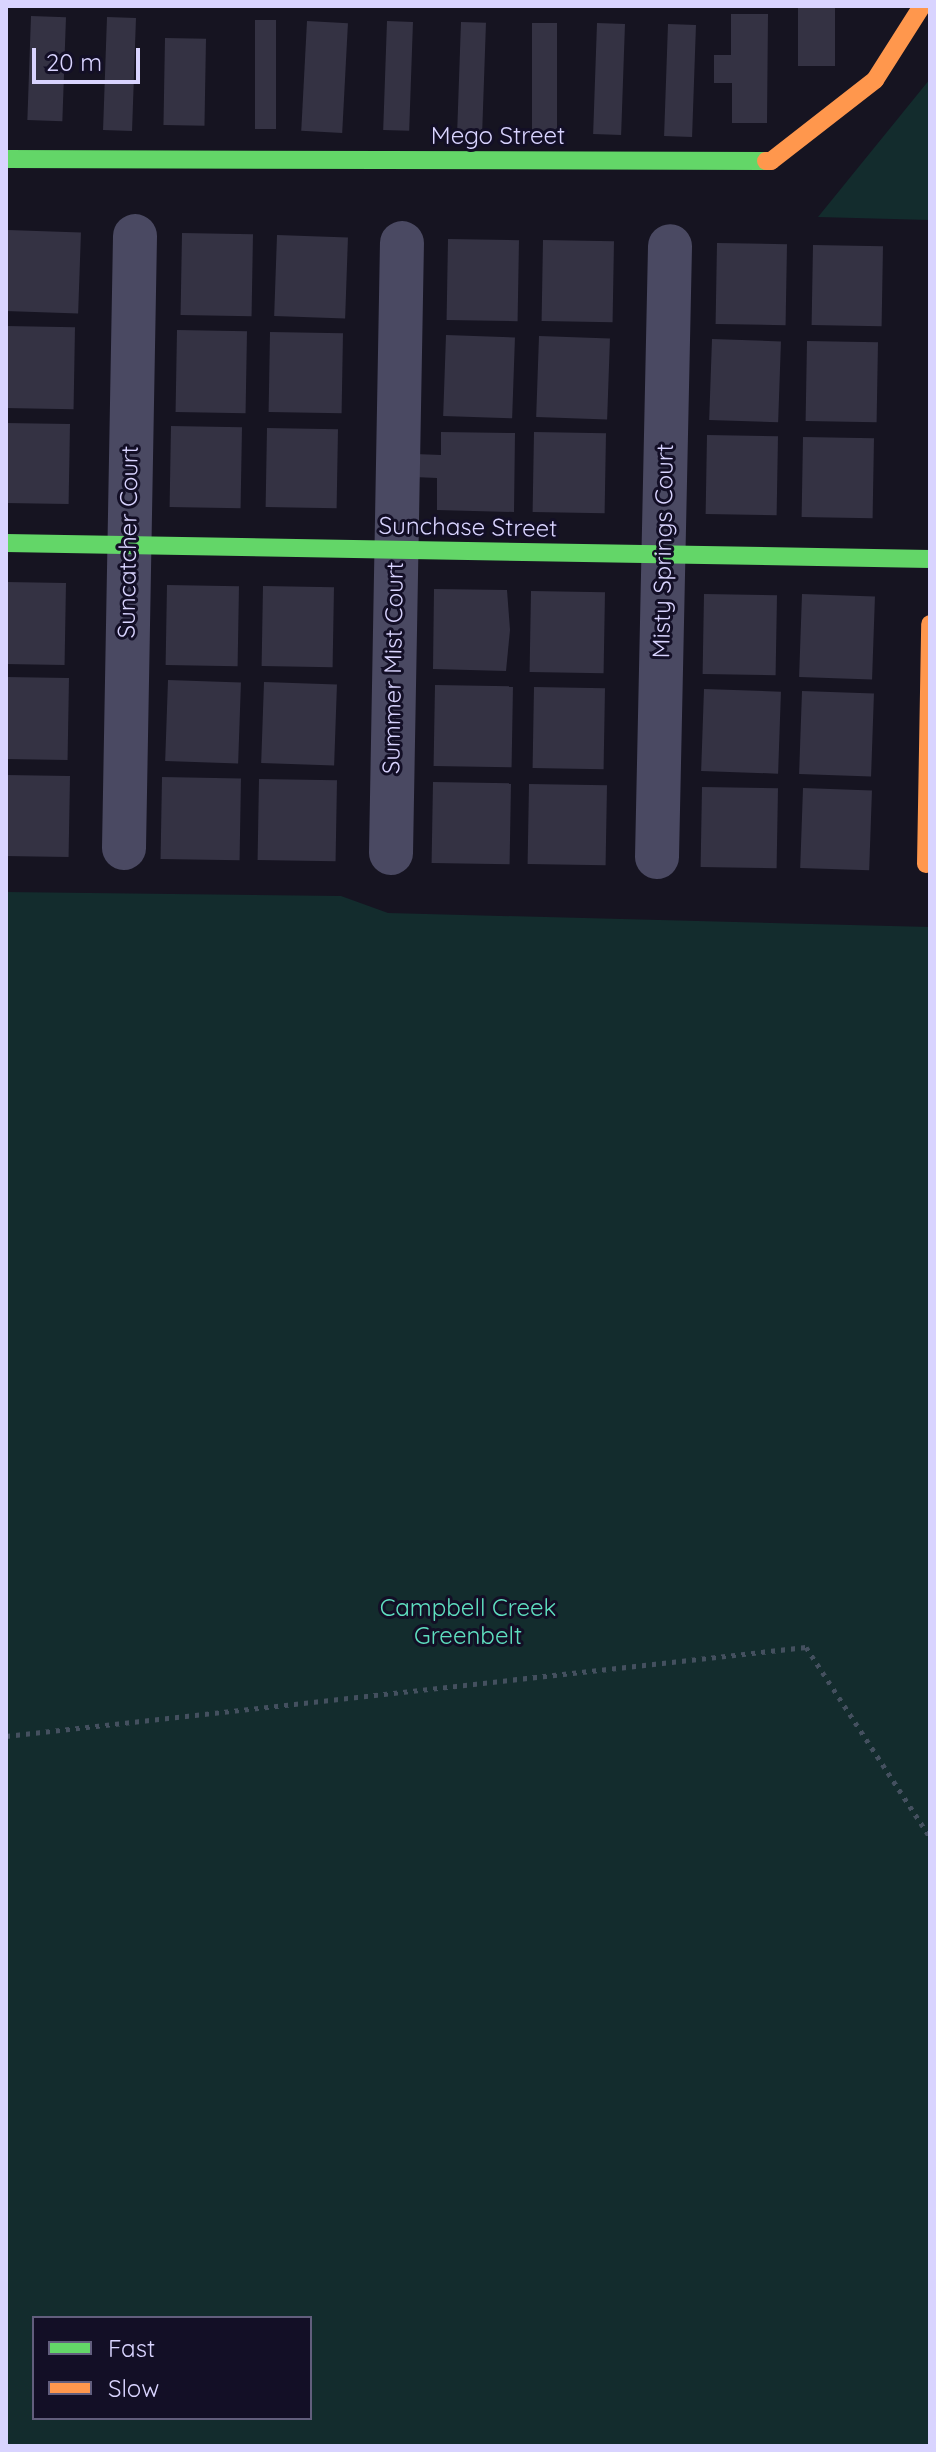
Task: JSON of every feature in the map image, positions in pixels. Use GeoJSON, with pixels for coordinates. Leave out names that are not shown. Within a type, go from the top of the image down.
{"type":"FeatureCollection","features":[{"type":"Feature","properties":{"kind":"street","name":"Mego Street"},"geometry":{"type":"LineString","coordinates":[[6,159],[771,161],[875,80],[922,6]]}},
{"type":"Feature","properties":{"kind":"street","name":"Suncatcher Court"},"geometry":{"type":"LineString","coordinates":[[124,848],[127,544],[135,236]]}},
{"type":"Feature","properties":{"kind":"street","name":"Summer Mist Court"},"geometry":{"type":"LineString","coordinates":[[391,853],[402,243]]}},
{"type":"Feature","properties":{"kind":"street","name":"Misty Springs Court"},"geometry":{"type":"LineString","coordinates":[[657,857],[670,246]]}},
{"type":"Feature","properties":{"kind":"street","name":"Sunchase Street"},"geometry":{"type":"LineString","coordinates":[[6,543],[930,559]]}},
{"type":"Feature","properties":{"kind":"street"},"geometry":{"type":"LineString","coordinates":[[926,864],[930,624]]}},
{"type":"Feature","properties":{"kind":"path"},"geometry":{"type":"LineString","coordinates":[[6,1736],[806,1647],[930,1837]]}},
{"type":"Feature","properties":{"kind":"green space"},"geometry":{"type":"Polygon","coordinates":[[[930,79],[930,220],[818,217],[930,79]]]}},
{"type":"Feature","properties":{"kind":"green space","name":"Campbell Creek Greenbelt"},"geometry":{"type":"Polygon","coordinates":[[[6,892],[341,896],[388,913],[930,927],[930,2446],[6,2446],[6,892]]]}},
{"type":"Feature","properties":{"kind":"building"},"geometry":{"type":"Polygon","coordinates":[[[798,6],[835,6],[835,66],[798,66],[798,6]]]}},
{"type":"Feature","properties":{"kind":"building"},"geometry":{"type":"Polygon","coordinates":[[[731,14],[768,14],[767,123],[732,123],[732,83],[714,83],[714,55],[731,55],[731,14]]]}},
{"type":"Feature","properties":{"kind":"building"},"geometry":{"type":"Polygon","coordinates":[[[31,16],[66,17],[62,121],[27,120],[31,16]]]}},
{"type":"Feature","properties":{"kind":"building"},"geometry":{"type":"Polygon","coordinates":[[[107,17],[136,18],[132,131],[103,130],[107,17]]]}},
{"type":"Feature","properties":{"kind":"building"},"geometry":{"type":"Polygon","coordinates":[[[255,20],[276,20],[276,129],[255,129],[255,20]]]}},
{"type":"Feature","properties":{"kind":"building"},"geometry":{"type":"Polygon","coordinates":[[[307,21],[348,23],[342,133],[301,131],[307,21]]]}},
{"type":"Feature","properties":{"kind":"building"},"geometry":{"type":"Polygon","coordinates":[[[387,21],[413,22],[409,131],[383,130],[387,21]]]}},
{"type":"Feature","properties":{"kind":"building"},"geometry":{"type":"Polygon","coordinates":[[[461,22],[486,23],[482,133],[457,132],[461,22]]]}},
{"type":"Feature","properties":{"kind":"building"},"geometry":{"type":"Polygon","coordinates":[[[532,23],[557,23],[557,131],[532,131],[532,23]]]}},
{"type":"Feature","properties":{"kind":"building"},"geometry":{"type":"Polygon","coordinates":[[[597,23],[625,24],[621,135],[593,134],[597,23]]]}},
{"type":"Feature","properties":{"kind":"building"},"geometry":{"type":"Polygon","coordinates":[[[668,24],[696,25],[692,137],[664,136],[668,24]]]}},
{"type":"Feature","properties":{"kind":"building"},"geometry":{"type":"Polygon","coordinates":[[[165,38],[206,39],[204,126],[163,125],[165,38]]]}},
{"type":"Feature","properties":{"kind":"building"},"geometry":{"type":"Polygon","coordinates":[[[8,230],[81,233],[78,313],[6,311],[8,230]]]}},
{"type":"Feature","properties":{"kind":"building"},"geometry":{"type":"Polygon","coordinates":[[[182,233],[253,234],[252,316],[181,315],[182,233]]]}},
{"type":"Feature","properties":{"kind":"building"},"geometry":{"type":"Polygon","coordinates":[[[277,235],[348,237],[345,318],[274,316],[277,235]]]}},
{"type":"Feature","properties":{"kind":"building"},"geometry":{"type":"Polygon","coordinates":[[[448,239],[519,240],[518,321],[447,320],[448,239]]]}},
{"type":"Feature","properties":{"kind":"building"},"geometry":{"type":"Polygon","coordinates":[[[543,240],[614,241],[613,322],[542,321],[543,240]]]}},
{"type":"Feature","properties":{"kind":"building"},"geometry":{"type":"Polygon","coordinates":[[[717,243],[787,244],[786,325],[716,324],[717,243]]]}},
{"type":"Feature","properties":{"kind":"building"},"geometry":{"type":"Polygon","coordinates":[[[813,245],[883,246],[882,326],[812,325],[813,245]]]}},
{"type":"Feature","properties":{"kind":"building"},"geometry":{"type":"Polygon","coordinates":[[[6,326],[75,327],[74,409],[6,408],[6,326]]]}},
{"type":"Feature","properties":{"kind":"building"},"geometry":{"type":"Polygon","coordinates":[[[177,330],[247,331],[246,413],[176,412],[177,330]]]}},
{"type":"Feature","properties":{"kind":"building"},"geometry":{"type":"Polygon","coordinates":[[[270,332],[343,333],[342,413],[269,412],[270,332]]]}},
{"type":"Feature","properties":{"kind":"building"},"geometry":{"type":"Polygon","coordinates":[[[446,335],[515,337],[512,418],[443,416],[446,335]]]}},
{"type":"Feature","properties":{"kind":"building"},"geometry":{"type":"Polygon","coordinates":[[[539,336],[610,338],[607,419],[536,417],[539,336]]]}},
{"type":"Feature","properties":{"kind":"building"},"geometry":{"type":"Polygon","coordinates":[[[712,339],[781,341],[778,422],[709,420],[712,339]]]}},
{"type":"Feature","properties":{"kind":"building"},"geometry":{"type":"Polygon","coordinates":[[[807,341],[878,342],[877,422],[806,421],[807,341]]]}},
{"type":"Feature","properties":{"kind":"building"},"geometry":{"type":"Polygon","coordinates":[[[6,423],[70,424],[69,504],[6,503],[6,423]]]}},
{"type":"Feature","properties":{"kind":"building"},"geometry":{"type":"Polygon","coordinates":[[[171,426],[242,427],[241,508],[170,507],[171,426]]]}},
{"type":"Feature","properties":{"kind":"building"},"geometry":{"type":"Polygon","coordinates":[[[267,428],[338,429],[337,508],[266,507],[267,428]]]}},
{"type":"Feature","properties":{"kind":"building"},"geometry":{"type":"Polygon","coordinates":[[[441,432],[515,433],[514,512],[437,510],[437,478],[414,477],[415,454],[441,455],[441,432]]]}},
{"type":"Feature","properties":{"kind":"building"},"geometry":{"type":"Polygon","coordinates":[[[534,432],[606,433],[605,513],[533,512],[534,432]]]}},
{"type":"Feature","properties":{"kind":"building"},"geometry":{"type":"Polygon","coordinates":[[[707,435],[778,436],[777,515],[706,514],[707,435]]]}},
{"type":"Feature","properties":{"kind":"building"},"geometry":{"type":"Polygon","coordinates":[[[803,437],[874,438],[873,518],[802,517],[803,437]]]}},
{"type":"Feature","properties":{"kind":"building"},"geometry":{"type":"Polygon","coordinates":[[[6,582],[66,583],[65,665],[6,664],[6,582]]]}},
{"type":"Feature","properties":{"kind":"building"},"geometry":{"type":"Polygon","coordinates":[[[167,585],[239,586],[238,666],[166,665],[167,585]]]}},
{"type":"Feature","properties":{"kind":"building"},"geometry":{"type":"Polygon","coordinates":[[[263,586],[334,587],[333,667],[262,666],[263,586]]]}},
{"type":"Feature","properties":{"kind":"building"},"geometry":{"type":"Polygon","coordinates":[[[434,589],[507,590],[510,630],[506,671],[433,669],[434,589]]]}},
{"type":"Feature","properties":{"kind":"building"},"geometry":{"type":"Polygon","coordinates":[[[531,591],[605,592],[604,673],[530,672],[531,591]]]}},
{"type":"Feature","properties":{"kind":"building"},"geometry":{"type":"Polygon","coordinates":[[[704,594],[777,595],[776,675],[703,674],[704,594]]]}},
{"type":"Feature","properties":{"kind":"building"},"geometry":{"type":"Polygon","coordinates":[[[802,594],[875,597],[872,679],[799,677],[802,594]]]}},
{"type":"Feature","properties":{"kind":"building"},"geometry":{"type":"Polygon","coordinates":[[[6,677],[69,678],[68,760],[6,759],[6,677]]]}},
{"type":"Feature","properties":{"kind":"building"},"geometry":{"type":"Polygon","coordinates":[[[168,680],[241,683],[238,763],[165,761],[168,680]]]}},
{"type":"Feature","properties":{"kind":"building"},"geometry":{"type":"Polygon","coordinates":[[[264,682],[337,685],[334,765],[261,763],[264,682]]]}},
{"type":"Feature","properties":{"kind":"building"},"geometry":{"type":"Polygon","coordinates":[[[435,685],[513,686],[512,767],[434,766],[435,685]]]}},
{"type":"Feature","properties":{"kind":"building"},"geometry":{"type":"Polygon","coordinates":[[[534,687],[605,688],[604,769],[533,768],[534,687]]]}},
{"type":"Feature","properties":{"kind":"building"},"geometry":{"type":"Polygon","coordinates":[[[704,689],[781,692],[778,774],[701,771],[704,689]]]}},
{"type":"Feature","properties":{"kind":"building"},"geometry":{"type":"Polygon","coordinates":[[[802,691],[874,694],[871,776],[799,774],[802,691]]]}},
{"type":"Feature","properties":{"kind":"building"},"geometry":{"type":"Polygon","coordinates":[[[6,775],[70,776],[69,857],[6,856],[6,775]]]}},
{"type":"Feature","properties":{"kind":"building"},"geometry":{"type":"Polygon","coordinates":[[[162,777],[241,778],[240,860],[161,859],[162,777]]]}},
{"type":"Feature","properties":{"kind":"building"},"geometry":{"type":"Polygon","coordinates":[[[259,779],[337,780],[336,861],[258,860],[259,779]]]}},
{"type":"Feature","properties":{"kind":"building"},"geometry":{"type":"Polygon","coordinates":[[[433,782],[511,783],[510,864],[432,863],[433,782]]]}},
{"type":"Feature","properties":{"kind":"building"},"geometry":{"type":"Polygon","coordinates":[[[529,784],[607,785],[606,865],[528,864],[529,784]]]}},
{"type":"Feature","properties":{"kind":"building"},"geometry":{"type":"Polygon","coordinates":[[[702,787],[778,788],[777,868],[701,867],[702,787]]]}},
{"type":"Feature","properties":{"kind":"building"},"geometry":{"type":"Polygon","coordinates":[[[803,788],[872,790],[869,870],[800,868],[803,788]]]}},
{"type":"Feature","properties":{"kind":"traffic: fast"},"geometry":{"type":"LineString","coordinates":[[6,159],[766,161]]}},
{"type":"Feature","properties":{"kind":"traffic: fast"},"geometry":{"type":"LineString","coordinates":[[6,543],[930,559]]}},
{"type":"Feature","properties":{"kind":"traffic: slow"},"geometry":{"type":"LineString","coordinates":[[766,161],[771,161],[875,80],[922,6]]}},
{"type":"Feature","properties":{"kind":"traffic: slow"},"geometry":{"type":"LineString","coordinates":[[926,864],[930,624]]}}]}
